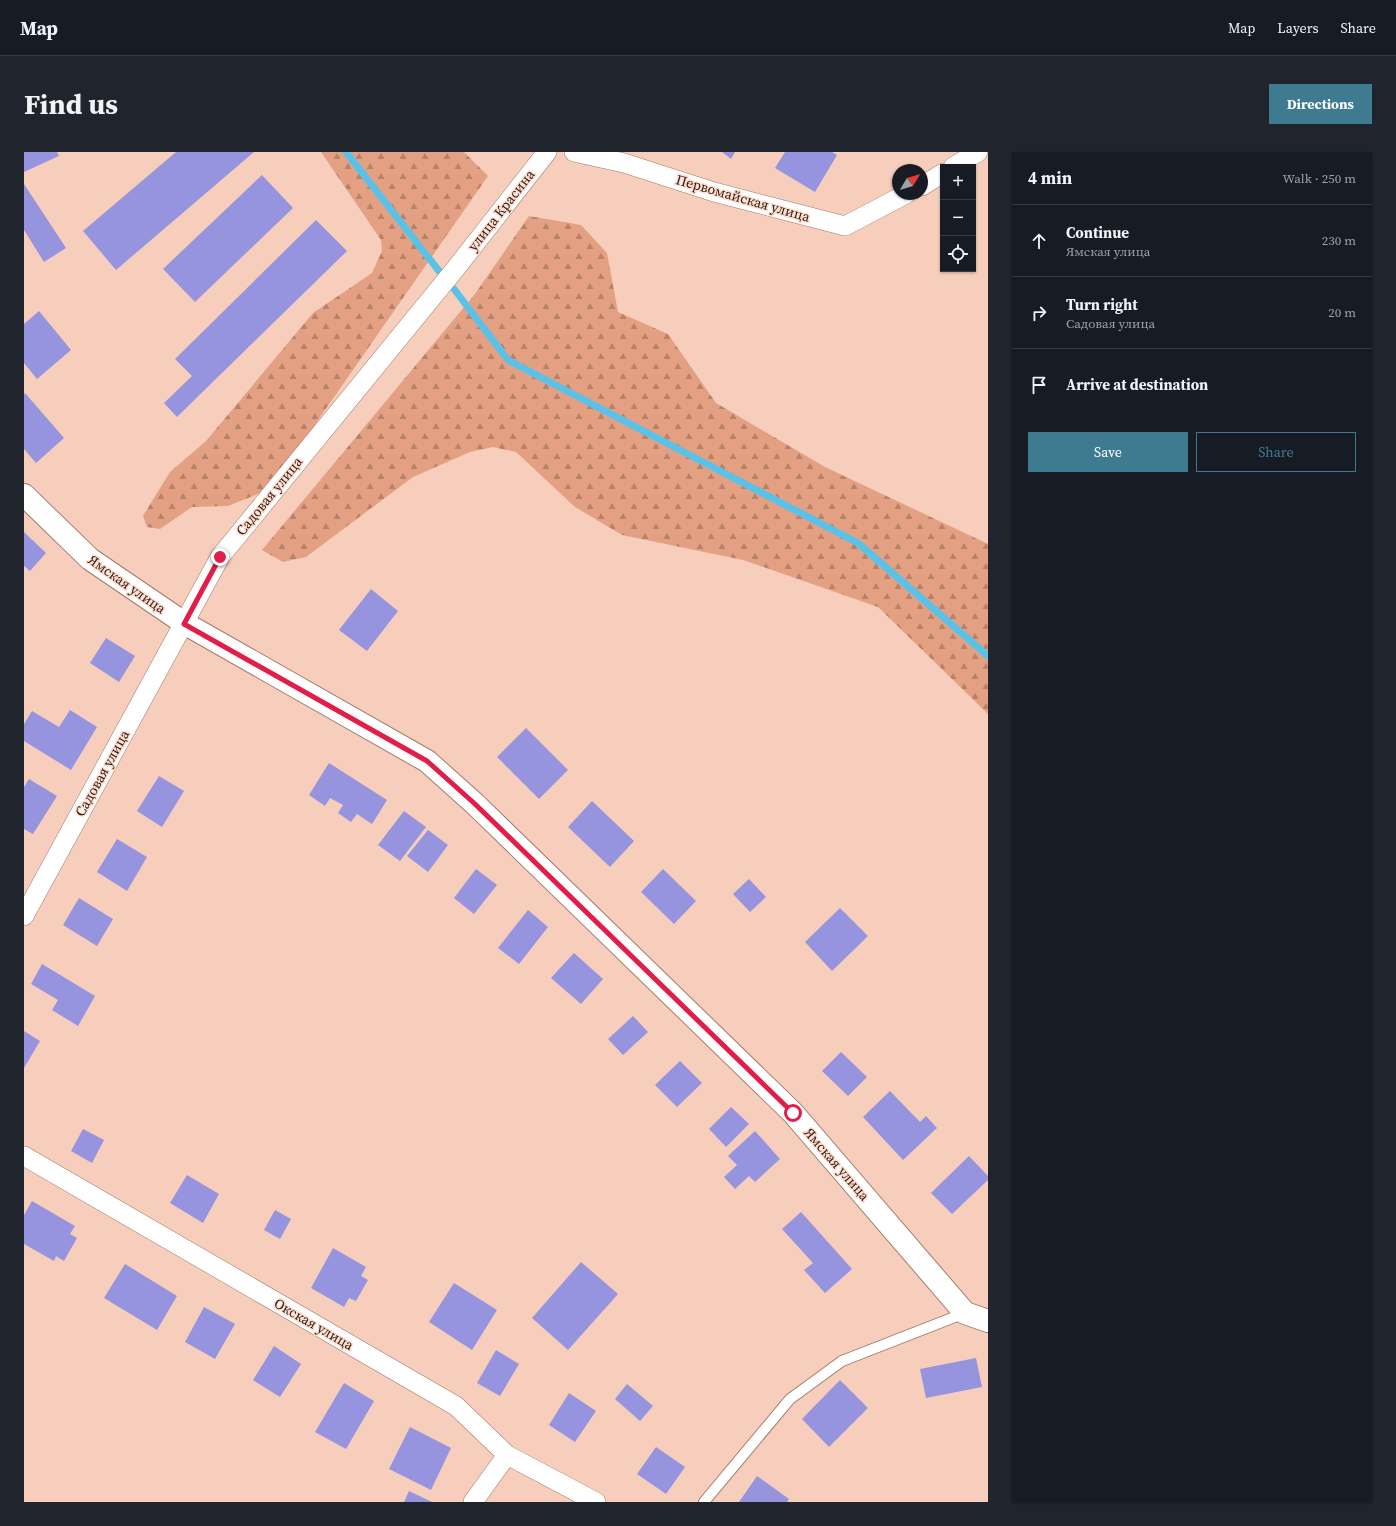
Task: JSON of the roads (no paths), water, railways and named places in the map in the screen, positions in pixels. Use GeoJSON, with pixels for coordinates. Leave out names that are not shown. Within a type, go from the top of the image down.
{"type":"FeatureCollection","features":[{"type":"Feature","properties":{"kind":"street","name":"улица Красина"},"geometry":{"type":"LineString","coordinates":[[456,268],[547,152]]}},
{"type":"Feature","properties":{"kind":"street","name":"Первомайская улица"},"geometry":{"type":"LineString","coordinates":[[574,152],[624,163],[714,192],[844,226],[894,200]]}},
{"type":"Feature","properties":{"kind":"street"},"geometry":{"type":"LineString","coordinates":[[958,164],[978,152]]}},
{"type":"Feature","properties":{"kind":"street"},"geometry":{"type":"LineString","coordinates":[[928,182],[940,175]]}},
{"type":"Feature","properties":{"kind":"street","name":"Садовая улица"},"geometry":{"type":"LineString","coordinates":[[24,916],[220,557],[456,268]]}},
{"type":"Feature","properties":{"kind":"street","name":"Ямская улица"},"geometry":{"type":"LineString","coordinates":[[24,495],[90,559],[184,624],[427,761],[475,804],[793,1113],[965,1313]]}},
{"type":"Feature","properties":{"kind":"street","name":"Окская улица"},"geometry":{"type":"LineString","coordinates":[[24,1156],[456,1406],[507,1455],[596,1502]]}},
{"type":"Feature","properties":{"kind":"street"},"geometry":{"type":"LineString","coordinates":[[965,1313],[988,1321]]}},
{"type":"Feature","properties":{"kind":"street"},"geometry":{"type":"LineString","coordinates":[[474,1502],[507,1455]]}},
{"type":"Feature","properties":{"kind":"lane"},"geometry":{"type":"LineString","coordinates":[[704,1502],[790,1399],[842,1361],[965,1313]]}},
{"type":"Feature","properties":{"kind":"waterway"},"geometry":{"type":"LineString","coordinates":[[346,152],[439,271]]}},
{"type":"Feature","properties":{"kind":"waterway"},"geometry":{"type":"LineString","coordinates":[[454,289],[508,360],[858,543],[988,656]]}}]}
